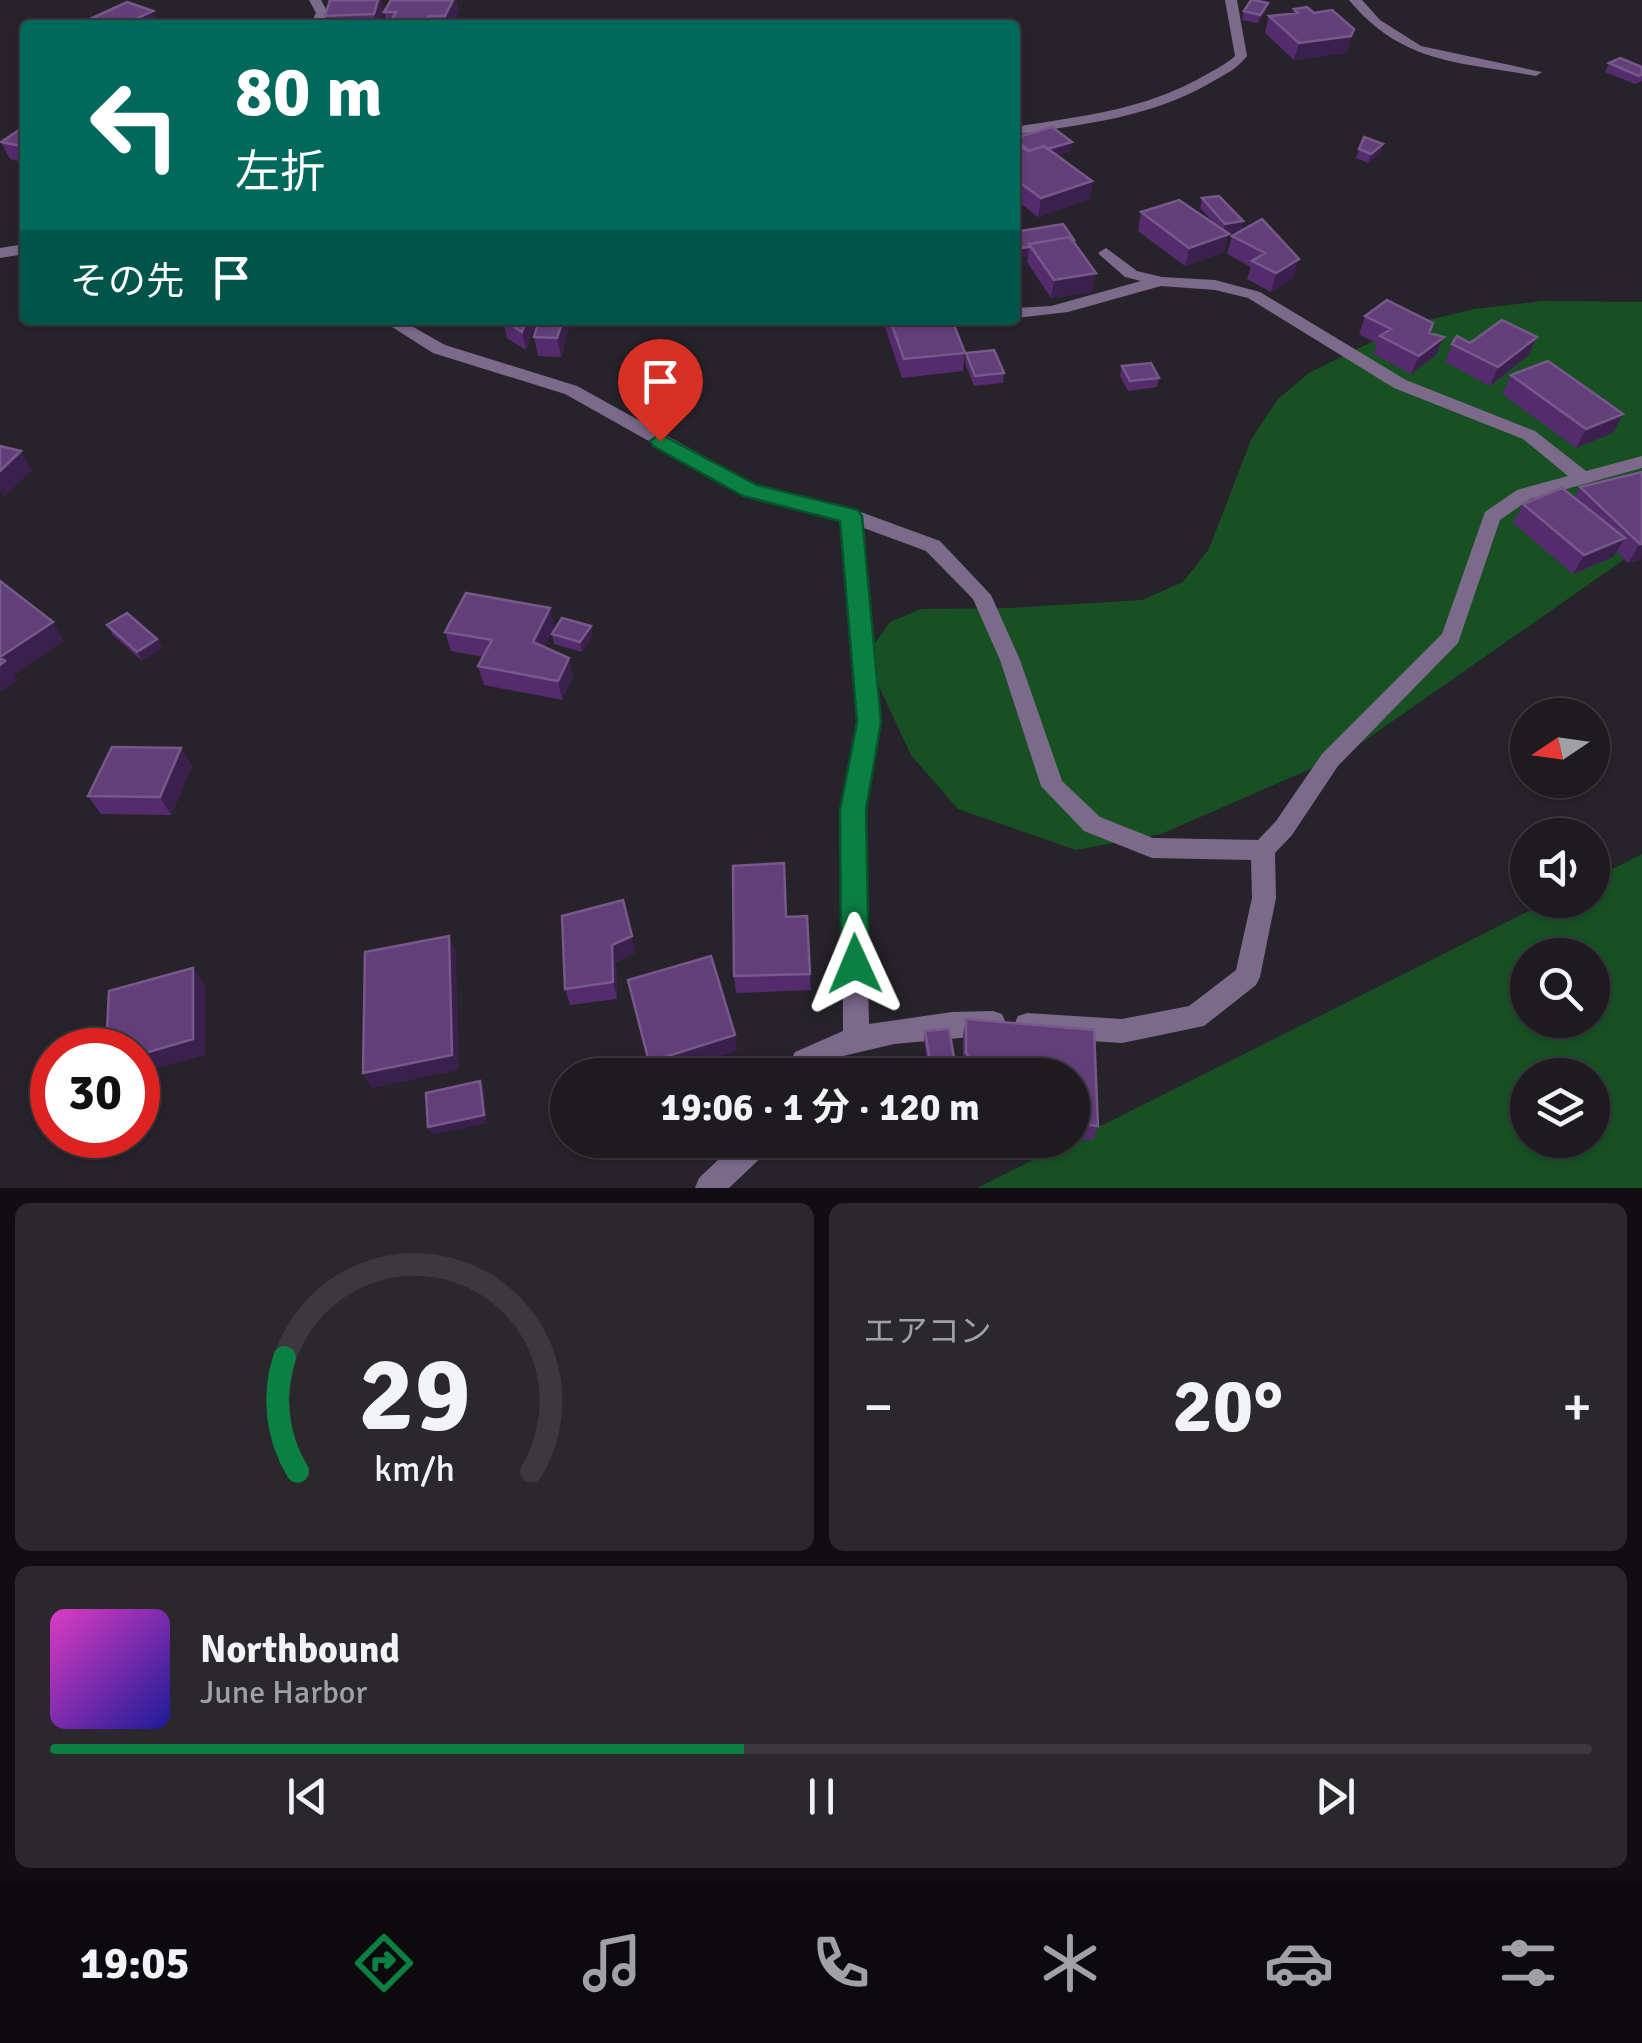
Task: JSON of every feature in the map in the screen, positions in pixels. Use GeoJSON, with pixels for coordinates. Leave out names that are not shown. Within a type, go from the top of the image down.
{"type":"FeatureCollection","features":[{"type":"Feature","properties":{"kind":"street"},"geometry":{"type":"LineString","coordinates":[[1020,130],[1164,102],[1190,94],[1205,81],[1231,69],[1241,56],[1231,0]]}},
{"type":"Feature","properties":{"kind":"street"},"geometry":{"type":"LineString","coordinates":[[1356,0],[1391,38],[1423,54],[1536,72]]}},
{"type":"Feature","properties":{"kind":"street"},"geometry":{"type":"LineString","coordinates":[[1106,253],[1131,274],[1162,282],[1216,285],[1254,295],[1400,384],[1529,435],[1581,477]]}},
{"type":"Feature","properties":{"kind":"street"},"geometry":{"type":"LineString","coordinates":[[1020,312],[1076,305],[1116,290],[1162,282]]}},
{"type":"Feature","properties":{"kind":"street"},"geometry":{"type":"LineString","coordinates":[[398,325],[439,349],[571,390],[750,490],[851,516],[933,546],[981,595],[1010,660],[1052,786],[1092,824],[1152,848],[1263,850]]}},
{"type":"Feature","properties":{"kind":"street"},"geometry":{"type":"LineString","coordinates":[[809,1058],[856,1040],[965,1021],[1122,1031],[1195,1017],[1247,977],[1264,898],[1263,850],[1284,828],[1330,760],[1450,638],[1492,517],[1524,494],[1642,462]]}},
{"type":"Feature","properties":{"kind":"street"},"geometry":{"type":"LineString","coordinates":[[851,516],[869,722],[853,810],[856,1040]]}},
{"type":"Feature","properties":{"kind":"street"},"geometry":{"type":"LineString","coordinates":[[709,1188],[740,1158]]}},
{"type":"Feature","properties":{"kind":"green space"},"geometry":{"type":"Polygon","coordinates":[[[1543,301],[1642,302],[1642,547],[1347,753],[1161,834],[1076,850],[958,809],[911,755],[876,680],[875,643],[890,622],[921,609],[1142,600],[1183,582],[1209,549],[1251,440],[1278,399],[1309,373],[1404,326],[1474,309],[1543,301]]]}},
{"type":"Feature","properties":{"kind":"green space"},"geometry":{"type":"Polygon","coordinates":[[[1642,854],[1642,1188],[977,1188],[1037,1158],[1090,1158],[1090,1131],[1515,918],[1610,918],[1610,870],[1642,854]]]}},
{"type":"Feature","properties":{"kind":"building"},"geometry":{"type":"Polygon","coordinates":[[[330,0],[378,0],[374,14],[325,16],[330,0]]]}},
{"type":"Feature","properties":{"kind":"building"},"geometry":{"type":"Polygon","coordinates":[[[391,0],[453,0],[445,16],[429,16],[427,20],[392,20],[396,12],[384,12],[391,0]]]}},
{"type":"Feature","properties":{"kind":"building"},"geometry":{"type":"Polygon","coordinates":[[[1251,0],[1268,3],[1260,15],[1244,11],[1251,0]]]}},
{"type":"Feature","properties":{"kind":"building"},"geometry":{"type":"Polygon","coordinates":[[[127,2],[153,11],[134,20],[88,20],[127,2]]]}},
{"type":"Feature","properties":{"kind":"building"},"geometry":{"type":"Polygon","coordinates":[[[1307,7],[1314,13],[1332,10],[1354,29],[1351,36],[1299,43],[1269,16],[1298,13],[1294,9],[1307,7]]]}},
{"type":"Feature","properties":{"kind":"building"},"geometry":{"type":"Polygon","coordinates":[[[1620,58],[1642,67],[1642,74],[1609,63],[1620,58]]]}},
{"type":"Feature","properties":{"kind":"building"},"geometry":{"type":"Polygon","coordinates":[[[1052,127],[1072,142],[1029,151],[1020,143],[1020,137],[1052,127]]]}},
{"type":"Feature","properties":{"kind":"building"},"geometry":{"type":"Polygon","coordinates":[[[20,129],[20,146],[1,142],[20,129]]]}},
{"type":"Feature","properties":{"kind":"building"},"geometry":{"type":"Polygon","coordinates":[[[1364,137],[1383,144],[1371,154],[1359,149],[1364,137]]]}},
{"type":"Feature","properties":{"kind":"building"},"geometry":{"type":"Polygon","coordinates":[[[1020,145],[1028,151],[1044,146],[1092,181],[1041,198],[1020,183],[1020,145]]]}},
{"type":"Feature","properties":{"kind":"building"},"geometry":{"type":"Polygon","coordinates":[[[1219,196],[1243,221],[1225,224],[1202,198],[1219,196]]]}},
{"type":"Feature","properties":{"kind":"building"},"geometry":{"type":"Polygon","coordinates":[[[1179,200],[1229,234],[1189,248],[1141,212],[1179,200]]]}},
{"type":"Feature","properties":{"kind":"building"},"geometry":{"type":"Polygon","coordinates":[[[1262,219],[1299,259],[1276,273],[1252,261],[1265,253],[1232,236],[1262,219]]]}},
{"type":"Feature","properties":{"kind":"building"},"geometry":{"type":"Polygon","coordinates":[[[1063,224],[1074,240],[1070,237],[1020,248],[1020,231],[1063,224]]]}},
{"type":"Feature","properties":{"kind":"building"},"geometry":{"type":"Polygon","coordinates":[[[1070,237],[1096,273],[1054,280],[1029,244],[1070,237]]]}},
{"type":"Feature","properties":{"kind":"building"},"geometry":{"type":"Polygon","coordinates":[[[1387,300],[1433,323],[1429,333],[1444,337],[1419,356],[1380,336],[1391,329],[1365,316],[1387,300]]]}},
{"type":"Feature","properties":{"kind":"building"},"geometry":{"type":"Polygon","coordinates":[[[1502,320],[1537,337],[1498,367],[1452,344],[1457,336],[1470,343],[1502,320]]]}},
{"type":"Feature","properties":{"kind":"building"},"geometry":{"type":"Polygon","coordinates":[[[538,325],[561,325],[557,338],[534,337],[538,325]]]}},
{"type":"Feature","properties":{"kind":"building"},"geometry":{"type":"Polygon","coordinates":[[[892,325],[954,325],[965,353],[904,359],[892,325]]]}},
{"type":"Feature","properties":{"kind":"building"},"geometry":{"type":"Polygon","coordinates":[[[994,350],[1004,373],[975,376],[966,353],[994,350]]]}},
{"type":"Feature","properties":{"kind":"building"},"geometry":{"type":"Polygon","coordinates":[[[1548,361],[1623,414],[1586,429],[1511,375],[1548,361]]]}},
{"type":"Feature","properties":{"kind":"building"},"geometry":{"type":"Polygon","coordinates":[[[1151,363],[1159,378],[1130,381],[1122,366],[1151,363]]]}},
{"type":"Feature","properties":{"kind":"building"},"geometry":{"type":"Polygon","coordinates":[[[0,446],[21,451],[0,471],[0,446]]]}},
{"type":"Feature","properties":{"kind":"building"},"geometry":{"type":"Polygon","coordinates":[[[1642,472],[1642,544],[1640,544],[1580,487],[1642,472]]]}},
{"type":"Feature","properties":{"kind":"building"},"geometry":{"type":"Polygon","coordinates":[[[1562,488],[1625,538],[1584,555],[1523,504],[1562,488]]]}},
{"type":"Feature","properties":{"kind":"building"},"geometry":{"type":"Polygon","coordinates":[[[0,581],[53,622],[0,657],[0,581]]]}},
{"type":"Feature","properties":{"kind":"building"},"geometry":{"type":"Polygon","coordinates":[[[466,593],[550,608],[533,642],[569,658],[558,681],[478,666],[492,640],[445,632],[466,593]]]}},
{"type":"Feature","properties":{"kind":"building"},"geometry":{"type":"Polygon","coordinates":[[[127,613],[157,639],[137,652],[107,625],[127,613]]]}},
{"type":"Feature","properties":{"kind":"building"},"geometry":{"type":"Polygon","coordinates":[[[562,618],[591,626],[580,642],[552,634],[562,618]]]}},
{"type":"Feature","properties":{"kind":"building"},"geometry":{"type":"Polygon","coordinates":[[[112,747],[181,748],[160,797],[88,796],[112,747]]]}},
{"type":"Feature","properties":{"kind":"building"},"geometry":{"type":"Polygon","coordinates":[[[784,863],[786,917],[807,916],[810,974],[734,976],[733,866],[784,863]]]}},
{"type":"Feature","properties":{"kind":"building"},"geometry":{"type":"Polygon","coordinates":[[[623,900],[632,936],[612,945],[613,982],[565,989],[562,916],[623,900]]]}},
{"type":"Feature","properties":{"kind":"building"},"geometry":{"type":"Polygon","coordinates":[[[449,936],[452,1055],[363,1073],[365,952],[449,936]]]}},
{"type":"Feature","properties":{"kind":"building"},"geometry":{"type":"Polygon","coordinates":[[[711,956],[735,1035],[662,1058],[648,1058],[628,980],[711,956]]]}},
{"type":"Feature","properties":{"kind":"building"},"geometry":{"type":"Polygon","coordinates":[[[193,968],[193,1039],[160,1049],[160,1028],[107,1028],[109,991],[193,968]]]}},
{"type":"Feature","properties":{"kind":"building"},"geometry":{"type":"Polygon","coordinates":[[[966,1019],[1094,1030],[1098,1126],[1090,1125],[1090,1058],[970,1058],[966,1053],[966,1019]]]}},
{"type":"Feature","properties":{"kind":"building"},"geometry":{"type":"Polygon","coordinates":[[[949,1029],[954,1058],[929,1058],[925,1031],[949,1029]]]}},
{"type":"Feature","properties":{"kind":"building"},"geometry":{"type":"Polygon","coordinates":[[[480,1081],[484,1115],[428,1127],[426,1093],[480,1081]]]}},
{"type":"Feature","properties":{"kind":"route"},"geometry":{"type":"LineString","coordinates":[[660,441],[750,490],[851,516],[869,722],[853,810],[855,964]]}}]}
